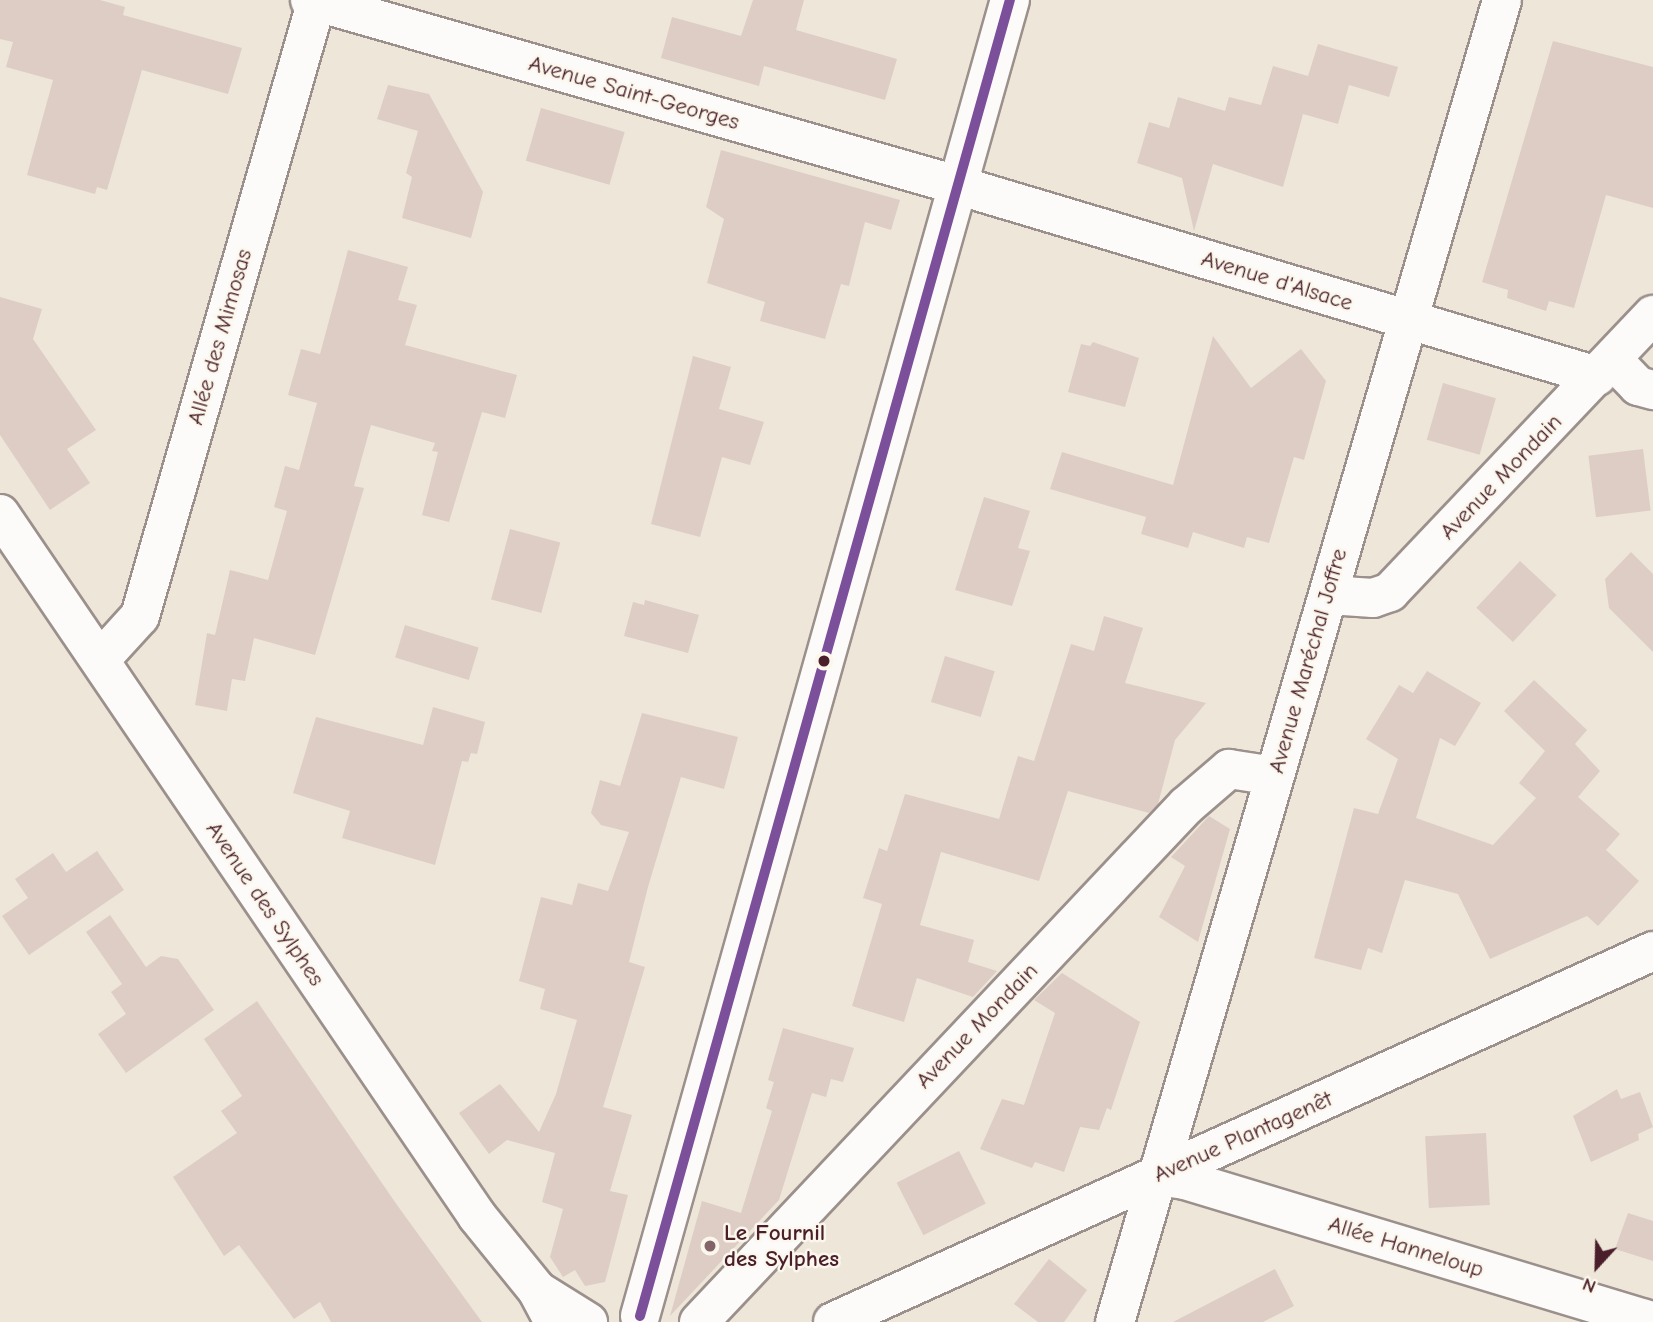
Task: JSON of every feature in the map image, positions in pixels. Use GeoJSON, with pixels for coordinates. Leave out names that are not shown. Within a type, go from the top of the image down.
{"type":"FeatureCollection","features":[{"type":"Feature","properties":{"kind":"street"},"geometry":{"type":"LineString","coordinates":[[637,1320],[1010,0]]}},
{"type":"Feature","properties":{"kind":"street","name":"Avenue Maréchal Joffre"},"geometry":{"type":"LineString","coordinates":[[1115,1322],[1502,0]]}},
{"type":"Feature","properties":{"kind":"street","name":"Avenue Saint-Georges"},"geometry":{"type":"LineString","coordinates":[[315,1],[957,185]]}},
{"type":"Feature","properties":{"kind":"street","name":"Allée des Mimosas"},"geometry":{"type":"LineString","coordinates":[[100,660],[140,616],[315,1]]}},
{"type":"Feature","properties":{"kind":"street","name":"Avenue d'Alsace"},"geometry":{"type":"LineString","coordinates":[[957,185],[1408,321],[1605,368],[1638,386],[1653,390]]}},
{"type":"Feature","properties":{"kind":"street","name":"Avenue Mondain"},"geometry":{"type":"LineString","coordinates":[[1329,595],[1373,598],[1390,592],[1653,315]]}},
{"type":"Feature","properties":{"kind":"street","name":"Avenue des Sylphes"},"geometry":{"type":"LineString","coordinates":[[0,514],[477,1216],[546,1306],[588,1322]]}},
{"type":"Feature","properties":{"kind":"street","name":"Avenue Mondain"},"geometry":{"type":"LineString","coordinates":[[699,1322],[1186,806],[1229,769],[1274,776]]}},
{"type":"Feature","properties":{"kind":"street","name":"Avenue Plantagenêt"},"geometry":{"type":"LineString","coordinates":[[833,1322],[1653,951]]}},
{"type":"Feature","properties":{"kind":"street","name":"Allée Hanneloup"},"geometry":{"type":"LineString","coordinates":[[1157,1176],[1185,1180],[1653,1321]]}},
{"type":"Feature","properties":{"kind":"building"},"geometry":{"type":"Polygon","coordinates":[[[0,0],[100,0],[125,7],[123,15],[242,48],[228,94],[142,70],[107,190],[97,187],[95,194],[27,175],[53,80],[6,67],[13,42],[0,39],[0,0]]]}},
{"type":"Feature","properties":{"kind":"building"},"geometry":{"type":"Polygon","coordinates":[[[753,0],[804,0],[796,30],[897,59],[885,100],[764,66],[759,86],[661,58],[672,17],[741,36],[753,0]]]}},
{"type":"Feature","properties":{"kind":"building"},"geometry":{"type":"Polygon","coordinates":[[[1553,41],[1653,67],[1653,208],[1606,195],[1574,308],[1549,301],[1546,311],[1507,298],[1508,290],[1482,282],[1553,41]]]}},
{"type":"Feature","properties":{"kind":"building"},"geometry":{"type":"Polygon","coordinates":[[[1318,44],[1398,67],[1389,97],[1349,85],[1338,124],[1303,114],[1283,187],[1213,164],[1194,231],[1182,178],[1137,163],[1149,122],[1169,128],[1178,97],[1225,111],[1229,97],[1261,105],[1273,66],[1308,76],[1318,44]]]}},
{"type":"Feature","properties":{"kind":"building"},"geometry":{"type":"Polygon","coordinates":[[[388,85],[429,94],[483,192],[471,238],[402,218],[412,177],[406,173],[418,131],[377,119],[388,85]]]}},
{"type":"Feature","properties":{"kind":"building"},"geometry":{"type":"Polygon","coordinates":[[[541,108],[625,132],[609,185],[526,161],[541,108]]]}},
{"type":"Feature","properties":{"kind":"building"},"geometry":{"type":"Polygon","coordinates":[[[721,150],[900,200],[891,230],[865,222],[849,286],[841,284],[825,339],[760,321],[765,302],[707,283],[724,219],[706,207],[721,150]]]}},
{"type":"Feature","properties":{"kind":"building"},"geometry":{"type":"Polygon","coordinates":[[[348,250],[408,267],[398,300],[417,305],[405,345],[517,375],[505,418],[482,412],[449,522],[422,515],[438,452],[432,451],[435,443],[371,425],[354,486],[364,488],[315,655],[254,638],[245,681],[232,679],[227,711],[195,705],[207,633],[215,635],[230,570],[268,580],[287,511],[274,507],[285,466],[299,470],[317,403],[288,395],[301,349],[320,354],[348,250]]]}},
{"type":"Feature","properties":{"kind":"building"},"geometry":{"type":"Polygon","coordinates":[[[0,297],[42,309],[33,339],[96,430],[67,449],[90,483],[50,510],[0,435],[0,297]]]}},
{"type":"Feature","properties":{"kind":"building"},"geometry":{"type":"Polygon","coordinates":[[[1213,336],[1251,388],[1301,349],[1326,381],[1304,460],[1294,457],[1269,543],[1247,537],[1244,548],[1193,532],[1188,548],[1141,534],[1146,517],[1050,489],[1062,452],[1173,485],[1213,336]]]}},
{"type":"Feature","properties":{"kind":"building"},"geometry":{"type":"Polygon","coordinates":[[[1093,342],[1139,358],[1125,407],[1068,392],[1081,344],[1090,346],[1093,342]]]}},
{"type":"Feature","properties":{"kind":"building"},"geometry":{"type":"Polygon","coordinates":[[[693,356],[731,367],[719,409],[764,422],[750,465],[722,457],[700,537],[651,524],[693,356]]]}},
{"type":"Feature","properties":{"kind":"building"},"geometry":{"type":"Polygon","coordinates":[[[1443,383],[1496,398],[1480,455],[1427,440],[1443,383]]]}},
{"type":"Feature","properties":{"kind":"building"},"geometry":{"type":"Polygon","coordinates":[[[1643,449],[1651,511],[1596,517],[1588,456],[1643,449]]]}},
{"type":"Feature","properties":{"kind":"building"},"geometry":{"type":"Polygon","coordinates":[[[984,497],[1030,511],[1018,548],[1030,551],[1012,606],[955,590],[984,497]]]}},
{"type":"Feature","properties":{"kind":"building"},"geometry":{"type":"Polygon","coordinates":[[[510,529],[560,542],[541,613],[491,600],[510,529]]]}},
{"type":"Feature","properties":{"kind":"building"},"geometry":{"type":"Polygon","coordinates":[[[1631,552],[1653,574],[1653,652],[1609,608],[1605,579],[1631,552]]]}},
{"type":"Feature","properties":{"kind":"building"},"geometry":{"type":"Polygon","coordinates":[[[1520,561],[1557,595],[1513,642],[1476,608],[1520,561]]]}},
{"type":"Feature","properties":{"kind":"building"},"geometry":{"type":"Polygon","coordinates":[[[645,600],[699,615],[688,653],[624,636],[633,602],[644,605],[645,600]]]}},
{"type":"Feature","properties":{"kind":"building"},"geometry":{"type":"Polygon","coordinates":[[[1104,616],[1143,628],[1125,683],[1206,703],[1175,740],[1158,804],[1149,813],[1068,791],[1039,881],[941,852],[920,925],[974,940],[968,962],[997,971],[973,997],[917,978],[904,1022],[852,1006],[882,904],[863,898],[879,848],[887,851],[905,794],[999,819],[1018,756],[1034,761],[1071,644],[1094,651],[1104,616]]]}},
{"type":"Feature","properties":{"kind":"building"},"geometry":{"type":"Polygon","coordinates":[[[405,625],[479,648],[469,680],[395,658],[405,625]]]}},
{"type":"Feature","properties":{"kind":"building"},"geometry":{"type":"Polygon","coordinates":[[[945,656],[995,671],[981,717],[931,702],[945,656]]]}},
{"type":"Feature","properties":{"kind":"building"},"geometry":{"type":"Polygon","coordinates":[[[1427,671],[1481,703],[1455,746],[1440,738],[1416,818],[1493,845],[1536,798],[1519,783],[1545,751],[1504,711],[1534,680],[1587,730],[1575,744],[1600,771],[1578,797],[1620,834],[1606,850],[1639,881],[1598,926],[1587,916],[1490,959],[1458,894],[1405,880],[1382,953],[1368,948],[1361,970],[1314,958],[1354,808],[1378,814],[1398,759],[1366,739],[1399,685],[1413,693],[1427,671]]]}},
{"type":"Feature","properties":{"kind":"building"},"geometry":{"type":"Polygon","coordinates":[[[433,707],[485,722],[477,754],[471,753],[468,762],[462,761],[435,865],[342,838],[350,811],[293,793],[316,717],[423,745],[433,707]]]}},
{"type":"Feature","properties":{"kind":"building"},"geometry":{"type":"Polygon","coordinates":[[[642,713],[738,737],[724,789],[681,777],[648,887],[629,962],[645,967],[603,1107],[632,1115],[610,1191],[628,1195],[605,1282],[585,1286],[575,1270],[563,1277],[550,1257],[563,1209],[542,1202],[555,1153],[507,1140],[489,1154],[459,1113],[500,1084],[539,1132],[556,1094],[577,1020],[540,1009],[545,989],[519,981],[541,897],[572,905],[578,883],[608,891],[629,832],[601,825],[591,813],[600,780],[620,786],[642,713]]]}},
{"type":"Feature","properties":{"kind":"building"},"geometry":{"type":"Polygon","coordinates":[[[1209,816],[1230,829],[1198,942],[1159,917],[1185,866],[1171,857],[1209,816]]]}},
{"type":"Feature","properties":{"kind":"building"},"geometry":{"type":"Polygon","coordinates":[[[97,851],[124,890],[29,955],[2,916],[28,898],[15,879],[53,853],[66,872],[97,851]]]}},
{"type":"Feature","properties":{"kind":"building"},"geometry":{"type":"Polygon","coordinates":[[[110,915],[146,967],[161,956],[178,959],[214,1010],[126,1073],[98,1034],[126,1014],[111,992],[122,984],[86,932],[110,915]]]}},
{"type":"Feature","properties":{"kind":"building"},"geometry":{"type":"Polygon","coordinates":[[[1062,973],[1140,1022],[1111,1110],[1107,1108],[1099,1130],[1080,1127],[1064,1172],[1035,1162],[1032,1168],[980,1149],[1002,1099],[1024,1105],[1055,1013],[1034,1000],[1062,973]]]}},
{"type":"Feature","properties":{"kind":"building"},"geometry":{"type":"Polygon","coordinates":[[[257,1001],[397,1205],[482,1322],[331,1322],[320,1302],[294,1319],[239,1245],[224,1256],[173,1177],[237,1133],[221,1111],[242,1096],[204,1039],[257,1001]]]}},
{"type":"Feature","properties":{"kind":"building"},"geometry":{"type":"Polygon","coordinates":[[[783,1028],[854,1048],[843,1082],[831,1079],[826,1097],[812,1093],[779,1200],[670,1316],[702,1201],[741,1213],[772,1111],[766,1108],[774,1082],[768,1080],[783,1028]]]}},
{"type":"Feature","properties":{"kind":"building"},"geometry":{"type":"Polygon","coordinates":[[[1617,1089],[1621,1099],[1640,1092],[1653,1127],[1638,1134],[1639,1140],[1591,1162],[1573,1116],[1617,1089]]]}},
{"type":"Feature","properties":{"kind":"building"},"geometry":{"type":"Polygon","coordinates":[[[1486,1133],[1490,1205],[1429,1208],[1425,1136],[1486,1133]]]}},
{"type":"Feature","properties":{"kind":"building"},"geometry":{"type":"Polygon","coordinates":[[[959,1151],[986,1204],[923,1235],[897,1183],[959,1151]]]}},
{"type":"Feature","properties":{"kind":"building"},"geometry":{"type":"Polygon","coordinates":[[[1628,1213],[1653,1221],[1653,1261],[1615,1249],[1628,1213]]]}},
{"type":"Feature","properties":{"kind":"building"},"geometry":{"type":"Polygon","coordinates":[[[1049,1259],[1087,1290],[1064,1322],[1038,1322],[1014,1304],[1049,1259]]]}},
{"type":"Feature","properties":{"kind":"building"},"geometry":{"type":"Polygon","coordinates":[[[1275,1269],[1294,1306],[1263,1322],[1173,1322],[1275,1269]]]}},
{"type":"Feature","properties":{"kind":"transit line"},"geometry":{"type":"LineString","coordinates":[[640,1316],[1010,0]]}},
{"type":"Feature","properties":{"kind":"place","name":"Le Fournil des Sylphes"},"geometry":{"type":"Point","coordinates":[710,1246]}}]}
